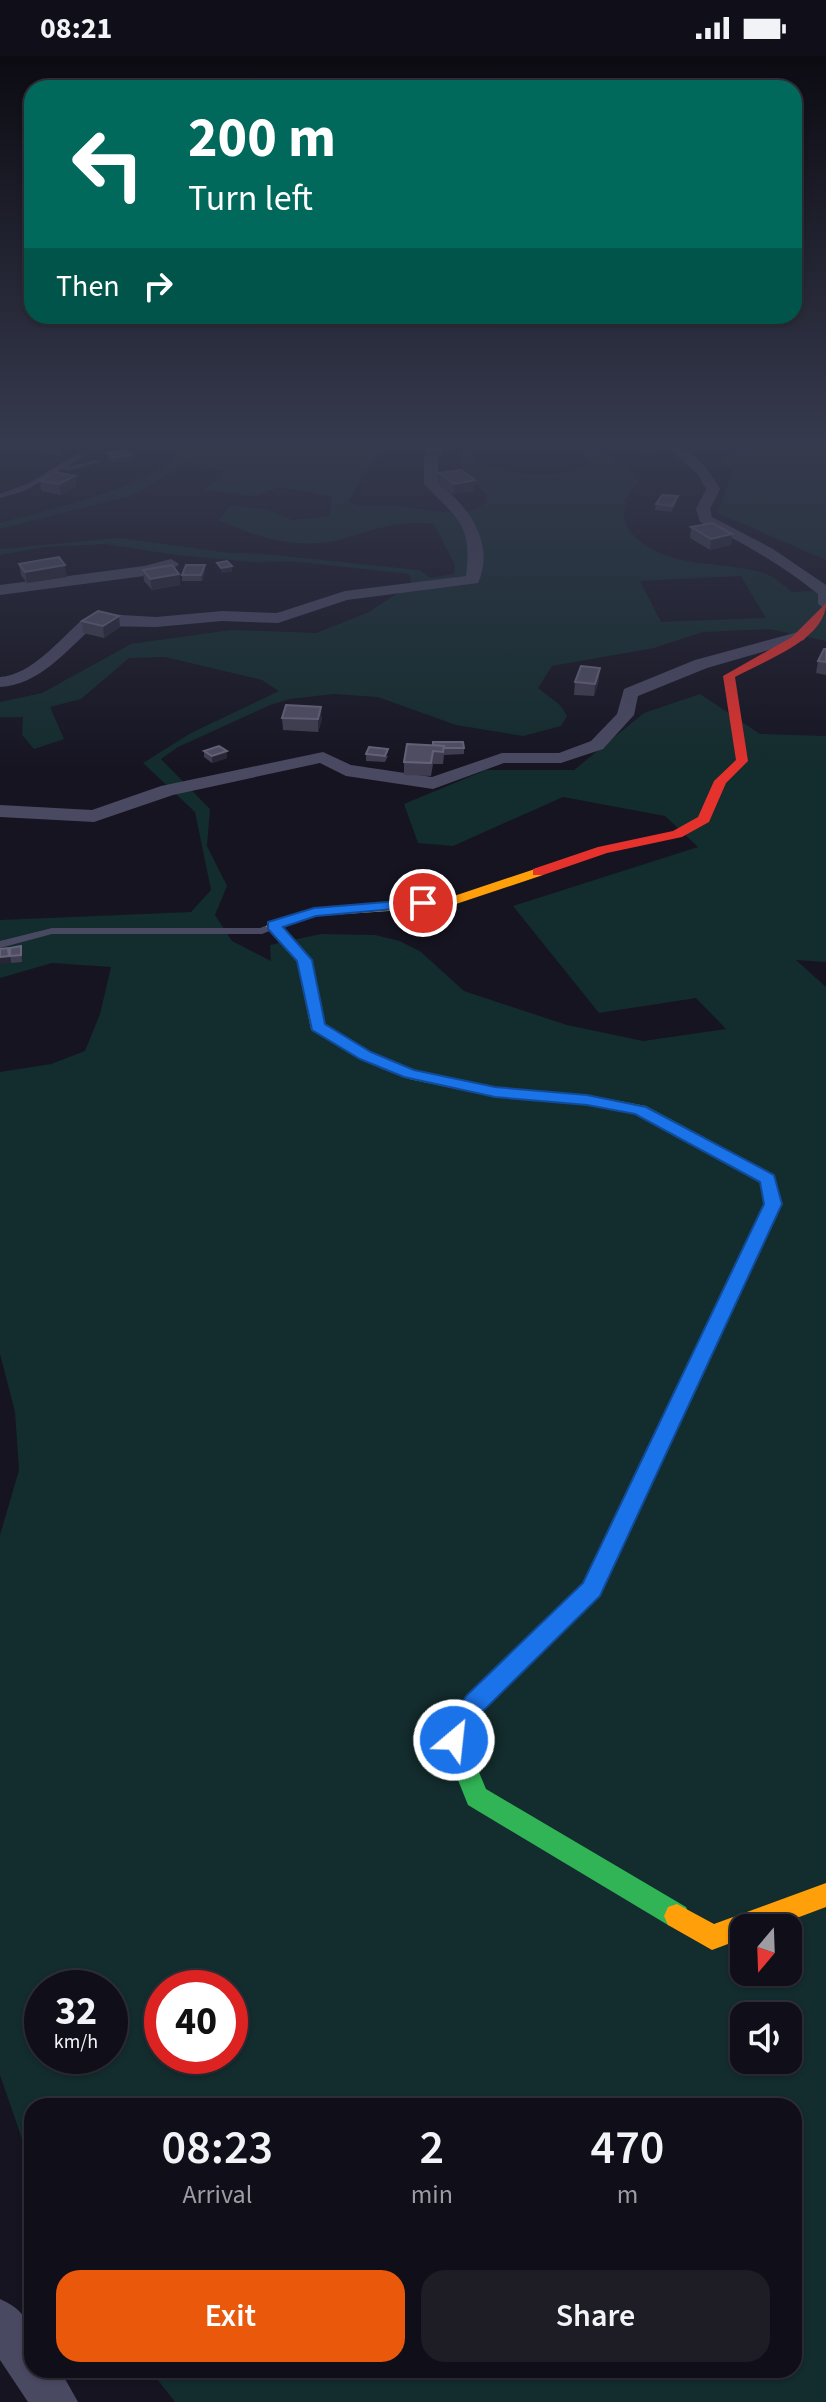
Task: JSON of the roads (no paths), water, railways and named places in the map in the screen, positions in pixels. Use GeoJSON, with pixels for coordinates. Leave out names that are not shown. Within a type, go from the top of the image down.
{"type":"FeatureCollection","features":[{"type":"Feature","properties":{"kind":"street"},"geometry":{"type":"LineString","coordinates":[[0,682],[16,681],[36,669],[89,622],[105,619],[156,622],[222,616],[278,618],[345,596],[473,580],[475,552]]}},
{"type":"Feature","properties":{"kind":"street"},"geometry":{"type":"LineString","coordinates":[[766,552],[826,593],[826,605],[821,620],[806,635],[752,661],[729,676],[742,761],[720,781],[704,819],[677,834],[603,850],[447,903],[314,912],[273,926],[304,960],[317,1026],[366,1056],[409,1074],[495,1092],[587,1100],[640,1110],[768,1179],[773,1204],[592,1589],[474,1703],[454,1740],[477,1797],[712,1937],[826,1895]]}},
{"type":"Feature","properties":{"kind":"street"},"geometry":{"type":"LineString","coordinates":[[0,590],[144,571],[171,564]]}},
{"type":"Feature","properties":{"kind":"street"},"geometry":{"type":"LineString","coordinates":[[0,811],[94,816],[168,790],[323,757],[346,770],[433,783],[502,758],[561,758],[597,745],[625,715],[630,693],[701,664],[806,635]]}},
{"type":"Feature","properties":{"kind":"street"},"geometry":{"type":"LineString","coordinates":[[0,2321],[24,2356]]}},
{"type":"Feature","properties":{"kind":"street"},"geometry":{"type":"LineString","coordinates":[[39,2378],[55,2402]]}},
{"type":"Feature","properties":{"kind":"lane"},"geometry":{"type":"LineString","coordinates":[[0,945],[52,931],[262,931],[273,926]]}}]}
